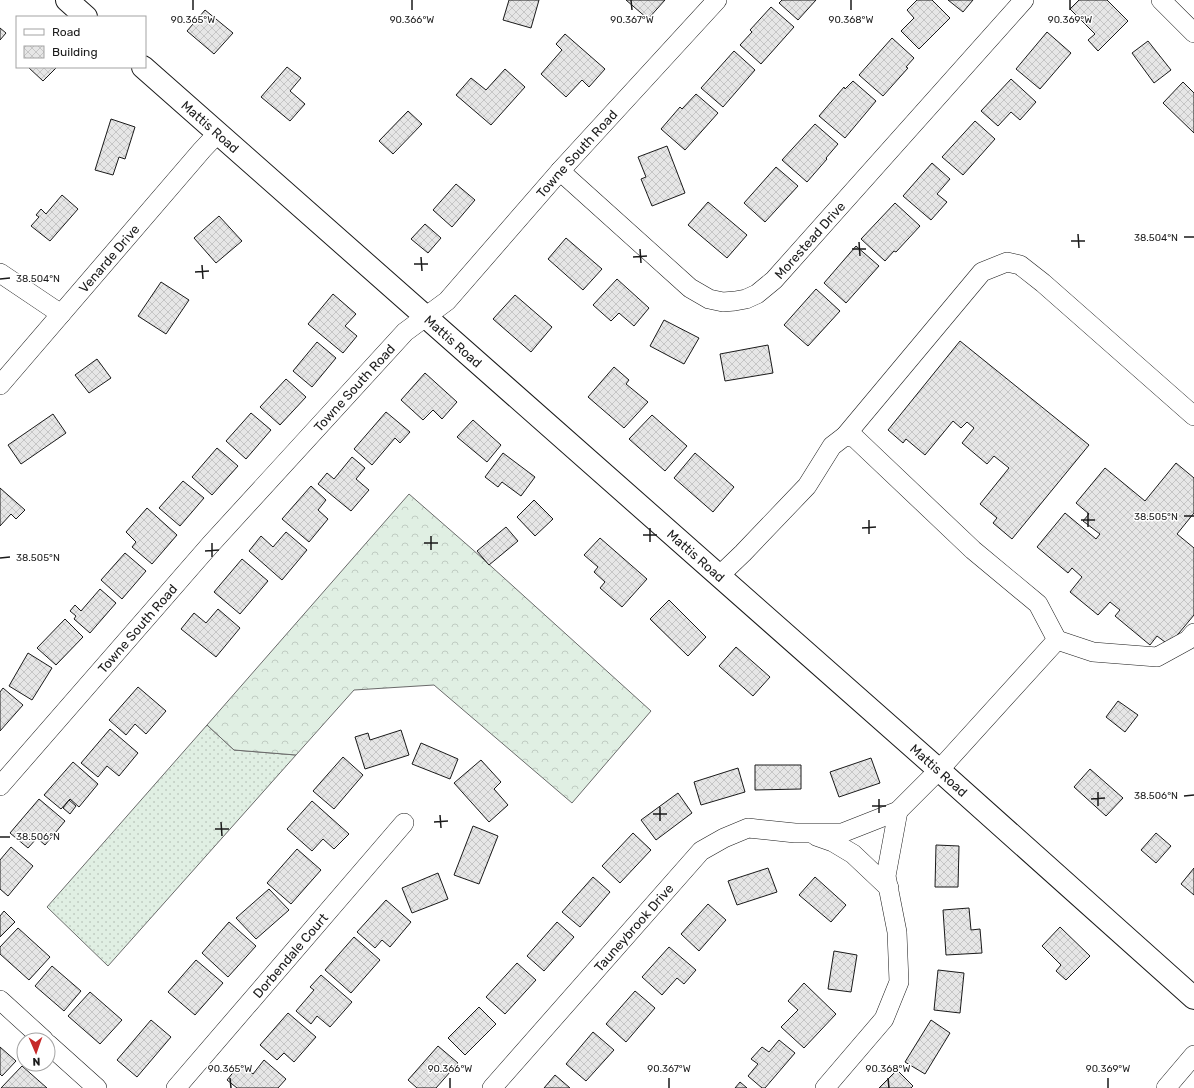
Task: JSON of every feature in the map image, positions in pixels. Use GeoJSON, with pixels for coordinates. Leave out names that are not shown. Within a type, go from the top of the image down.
{"type":"FeatureCollection","features":[{"type":"Feature","properties":{"kind":"main road"},"geometry":{"type":"LineString","coordinates":[[67,0],[85,16]]}},
{"type":"Feature","properties":{"kind":"main road","name":"Mattis Road"},"geometry":{"type":"LineString","coordinates":[[144,68],[939,770],[1194,998]]}},
{"type":"Feature","properties":{"kind":"street","name":"Towne South Road"},"geometry":{"type":"LineString","coordinates":[[0,786],[210,545],[405,332],[426,318],[447,301],[560,171],[717,0]]}},
{"type":"Feature","properties":{"kind":"street","name":"Morestead Drive"},"geometry":{"type":"LineString","coordinates":[[560,171],[690,288],[709,299],[723,302],[746,299],[757,294],[774,280],[1024,0]]}},
{"type":"Feature","properties":{"kind":"street"},"geometry":{"type":"LineString","coordinates":[[1161,0],[1194,33]]}},
{"type":"Feature","properties":{"kind":"street","name":"Venarde Drive"},"geometry":{"type":"LineString","coordinates":[[0,385],[218,133]]}},
{"type":"Feature","properties":{"kind":"street"},"geometry":{"type":"LineString","coordinates":[[718,576],[743,553],[807,486],[832,446],[845,436],[982,272],[1007,262],[1020,265],[1043,283],[1194,416]]}},
{"type":"Feature","properties":{"kind":"street"},"geometry":{"type":"LineString","coordinates":[[0,273],[61,314]]}},
{"type":"Feature","properties":{"kind":"street"},"geometry":{"type":"LineString","coordinates":[[845,436],[854,438],[973,550],[1038,604],[1057,640],[1093,652],[1157,657],[1188,640],[1194,633]]}},
{"type":"Feature","properties":{"kind":"street","name":"Tauneybrook Drive"},"geometry":{"type":"LineString","coordinates":[[492,1088],[701,851],[724,838],[748,828],[807,833],[842,833],[898,811],[939,770],[1057,640]]}},
{"type":"Feature","properties":{"kind":"street"},"geometry":{"type":"LineString","coordinates":[[824,1088],[884,1020],[899,982],[896,932],[886,876],[898,811]]}},
{"type":"Feature","properties":{"kind":"street","name":"Dorbendale Court"},"geometry":{"type":"LineString","coordinates":[[176,1088],[404,823]]}},
{"type":"Feature","properties":{"kind":"street","name":"Tauneybrook Drive"},"geometry":{"type":"LineString","coordinates":[[807,833],[833,842],[853,854],[889,888]]}},
{"type":"Feature","properties":{"kind":"street"},"geometry":{"type":"LineString","coordinates":[[0,1000],[35,1032]]}},
{"type":"Feature","properties":{"kind":"street"},"geometry":{"type":"LineString","coordinates":[[56,1051],[97,1088]]}},
{"type":"Feature","properties":{"kind":"street"},"geometry":{"type":"LineString","coordinates":[[1166,1088],[1194,1055]]}},
{"type":"Feature","properties":{"kind":"green space"},"geometry":{"type":"Polygon","coordinates":[[[409,494],[651,711],[572,803],[434,685],[354,690],[296,755],[234,750],[207,725],[409,494]]]}},
{"type":"Feature","properties":{"kind":"green space"},"geometry":{"type":"Polygon","coordinates":[[[207,725],[234,750],[296,755],[108,966],[47,907],[207,725]]]}},
{"type":"Feature","properties":{"kind":"building"},"geometry":{"type":"Polygon","coordinates":[[[509,0],[539,0],[531,28],[503,20],[509,0]]]}},
{"type":"Feature","properties":{"kind":"building"},"geometry":{"type":"Polygon","coordinates":[[[626,0],[665,0],[648,19],[626,0]]]}},
{"type":"Feature","properties":{"kind":"building"},"geometry":{"type":"Polygon","coordinates":[[[782,0],[816,0],[798,20],[779,3],[782,0]]]}},
{"type":"Feature","properties":{"kind":"building"},"geometry":{"type":"Polygon","coordinates":[[[917,0],[932,0],[950,18],[919,49],[901,31],[914,18],[907,10],[917,0]]]}},
{"type":"Feature","properties":{"kind":"building"},"geometry":{"type":"Polygon","coordinates":[[[948,0],[973,0],[963,12],[948,0]]]}},
{"type":"Feature","properties":{"kind":"building"},"geometry":{"type":"Polygon","coordinates":[[[1079,0],[1107,0],[1128,21],[1098,51],[1088,40],[1095,34],[1070,9],[1079,0]]]}},
{"type":"Feature","properties":{"kind":"building"},"geometry":{"type":"Polygon","coordinates":[[[771,7],[794,27],[761,64],[740,45],[752,32],[750,30],[771,7]]]}},
{"type":"Feature","properties":{"kind":"building"},"geometry":{"type":"Polygon","coordinates":[[[205,10],[233,33],[214,54],[187,31],[205,10]]]}},
{"type":"Feature","properties":{"kind":"building"},"geometry":{"type":"Polygon","coordinates":[[[0,28],[6,33],[0,40],[0,28]]]}},
{"type":"Feature","properties":{"kind":"building"},"geometry":{"type":"Polygon","coordinates":[[[1047,32],[1071,53],[1040,89],[1016,69],[1047,32]]]}},
{"type":"Feature","properties":{"kind":"building"},"geometry":{"type":"Polygon","coordinates":[[[565,34],[605,69],[589,87],[582,80],[566,97],[541,74],[562,50],[556,44],[565,34]]]}},
{"type":"Feature","properties":{"kind":"building"},"geometry":{"type":"Polygon","coordinates":[[[892,38],[914,58],[906,67],[908,68],[883,96],[859,75],[892,38]]]}},
{"type":"Feature","properties":{"kind":"building"},"geometry":{"type":"Polygon","coordinates":[[[1148,41],[1171,70],[1154,83],[1132,53],[1148,41]]]}},
{"type":"Feature","properties":{"kind":"building"},"geometry":{"type":"Polygon","coordinates":[[[734,51],[755,70],[723,107],[701,88],[734,51]]]}},
{"type":"Feature","properties":{"kind":"building"},"geometry":{"type":"Polygon","coordinates":[[[287,67],[301,78],[290,91],[305,104],[290,121],[261,97],[287,67]]]}},
{"type":"Feature","properties":{"kind":"building"},"geometry":{"type":"Polygon","coordinates":[[[29,68],[56,68],[43,81],[29,68]]]}},
{"type":"Feature","properties":{"kind":"building"},"geometry":{"type":"Polygon","coordinates":[[[505,69],[525,87],[491,125],[456,95],[471,78],[486,90],[505,69]]]}},
{"type":"Feature","properties":{"kind":"building"},"geometry":{"type":"Polygon","coordinates":[[[1011,79],[1036,102],[1020,120],[1011,112],[998,126],[981,111],[1011,79]]]}},
{"type":"Feature","properties":{"kind":"building"},"geometry":{"type":"Polygon","coordinates":[[[853,81],[876,101],[845,138],[819,116],[844,87],[845,89],[853,81]]]}},
{"type":"Feature","properties":{"kind":"building"},"geometry":{"type":"Polygon","coordinates":[[[1183,82],[1194,93],[1194,133],[1163,103],[1183,82]]]}},
{"type":"Feature","properties":{"kind":"building"},"geometry":{"type":"Polygon","coordinates":[[[696,94],[718,113],[685,150],[661,129],[680,107],[682,109],[696,94]]]}},
{"type":"Feature","properties":{"kind":"building"},"geometry":{"type":"Polygon","coordinates":[[[408,111],[422,124],[393,154],[379,141],[408,111]]]}},
{"type":"Feature","properties":{"kind":"building"},"geometry":{"type":"Polygon","coordinates":[[[111,119],[135,127],[125,159],[119,157],[113,175],[95,170],[111,119]]]}},
{"type":"Feature","properties":{"kind":"building"},"geometry":{"type":"Polygon","coordinates":[[[975,121],[995,139],[963,175],[942,157],[975,121]]]}},
{"type":"Feature","properties":{"kind":"building"},"geometry":{"type":"Polygon","coordinates":[[[815,124],[838,144],[807,182],[782,160],[815,124]]]}},
{"type":"Feature","properties":{"kind":"building"},"geometry":{"type":"Polygon","coordinates":[[[667,146],[685,193],[652,206],[641,179],[646,177],[638,157],[667,146]]]}},
{"type":"Feature","properties":{"kind":"building"},"geometry":{"type":"Polygon","coordinates":[[[932,163],[950,179],[937,194],[947,202],[931,220],[903,196],[932,163]]]}},
{"type":"Feature","properties":{"kind":"building"},"geometry":{"type":"Polygon","coordinates":[[[776,167],[798,186],[765,222],[744,203],[776,167]]]}},
{"type":"Feature","properties":{"kind":"building"},"geometry":{"type":"Polygon","coordinates":[[[456,184],[475,200],[452,227],[433,210],[456,184]]]}},
{"type":"Feature","properties":{"kind":"building"},"geometry":{"type":"Polygon","coordinates":[[[62,195],[78,209],[50,241],[31,226],[39,217],[36,215],[41,209],[46,214],[62,195]]]}},
{"type":"Feature","properties":{"kind":"building"},"geometry":{"type":"Polygon","coordinates":[[[708,202],[747,235],[727,258],[688,225],[708,202]]]}},
{"type":"Feature","properties":{"kind":"building"},"geometry":{"type":"Polygon","coordinates":[[[895,203],[920,226],[896,252],[894,251],[885,261],[861,239],[895,203]]]}},
{"type":"Feature","properties":{"kind":"building"},"geometry":{"type":"Polygon","coordinates":[[[219,216],[242,241],[216,263],[194,238],[219,216]]]}},
{"type":"Feature","properties":{"kind":"building"},"geometry":{"type":"Polygon","coordinates":[[[425,224],[441,238],[428,253],[411,239],[425,224]]]}},
{"type":"Feature","properties":{"kind":"building"},"geometry":{"type":"Polygon","coordinates":[[[566,238],[602,269],[583,290],[548,259],[566,238]]]}},
{"type":"Feature","properties":{"kind":"building"},"geometry":{"type":"Polygon","coordinates":[[[856,246],[879,266],[846,303],[824,283],[856,246]]]}},
{"type":"Feature","properties":{"kind":"building"},"geometry":{"type":"Polygon","coordinates":[[[617,279],[649,308],[634,326],[619,313],[611,321],[593,305],[617,279]]]}},
{"type":"Feature","properties":{"kind":"building"},"geometry":{"type":"Polygon","coordinates":[[[161,282],[189,300],[166,334],[138,316],[161,282]]]}},
{"type":"Feature","properties":{"kind":"building"},"geometry":{"type":"Polygon","coordinates":[[[816,289],[840,311],[808,346],[784,325],[816,289]]]}},
{"type":"Feature","properties":{"kind":"building"},"geometry":{"type":"Polygon","coordinates":[[[333,294],[356,314],[345,326],[357,336],[343,353],[308,324],[333,294]]]}},
{"type":"Feature","properties":{"kind":"building"},"geometry":{"type":"Polygon","coordinates":[[[515,295],[552,327],[531,352],[493,319],[515,295]]]}},
{"type":"Feature","properties":{"kind":"building"},"geometry":{"type":"Polygon","coordinates":[[[664,320],[699,338],[684,364],[650,346],[664,320]]]}},
{"type":"Feature","properties":{"kind":"building"},"geometry":{"type":"Polygon","coordinates":[[[960,341],[1089,445],[1012,539],[993,523],[997,518],[980,504],[1009,468],[994,456],[987,464],[962,443],[974,428],[967,422],[961,428],[953,421],[925,455],[906,439],[903,443],[888,430],[960,341]]]}},
{"type":"Feature","properties":{"kind":"building"},"geometry":{"type":"Polygon","coordinates":[[[317,342],[336,358],[312,387],[293,371],[317,342]]]}},
{"type":"Feature","properties":{"kind":"building"},"geometry":{"type":"Polygon","coordinates":[[[768,345],[773,373],[725,381],[720,354],[768,345]]]}},
{"type":"Feature","properties":{"kind":"building"},"geometry":{"type":"Polygon","coordinates":[[[97,359],[111,378],[89,393],[75,375],[97,359]]]}},
{"type":"Feature","properties":{"kind":"building"},"geometry":{"type":"Polygon","coordinates":[[[614,367],[629,380],[626,384],[648,402],[624,428],[588,397],[614,367]]]}},
{"type":"Feature","properties":{"kind":"building"},"geometry":{"type":"Polygon","coordinates":[[[425,373],[457,402],[442,419],[433,410],[423,420],[401,400],[425,373]]]}},
{"type":"Feature","properties":{"kind":"building"},"geometry":{"type":"Polygon","coordinates":[[[286,379],[306,397],[280,425],[260,407],[286,379]]]}},
{"type":"Feature","properties":{"kind":"building"},"geometry":{"type":"Polygon","coordinates":[[[386,412],[410,432],[400,443],[395,438],[372,465],[354,449],[386,412]]]}},
{"type":"Feature","properties":{"kind":"building"},"geometry":{"type":"Polygon","coordinates":[[[251,413],[271,430],[246,459],[226,441],[251,413]]]}},
{"type":"Feature","properties":{"kind":"building"},"geometry":{"type":"Polygon","coordinates":[[[53,414],[66,433],[21,464],[8,445],[53,414]]]}},
{"type":"Feature","properties":{"kind":"building"},"geometry":{"type":"Polygon","coordinates":[[[652,415],[687,446],[665,471],[629,439],[652,415]]]}},
{"type":"Feature","properties":{"kind":"building"},"geometry":{"type":"Polygon","coordinates":[[[473,420],[501,445],[487,462],[457,437],[473,420]]]}},
{"type":"Feature","properties":{"kind":"building"},"geometry":{"type":"Polygon","coordinates":[[[217,448],[238,466],[212,495],[192,477],[217,448]]]}},
{"type":"Feature","properties":{"kind":"building"},"geometry":{"type":"Polygon","coordinates":[[[503,453],[535,477],[521,496],[502,482],[498,487],[485,477],[503,453]]]}},
{"type":"Feature","properties":{"kind":"building"},"geometry":{"type":"Polygon","coordinates":[[[695,453],[734,487],[713,512],[674,478],[695,453]]]}},
{"type":"Feature","properties":{"kind":"building"},"geometry":{"type":"Polygon","coordinates":[[[352,457],[365,468],[356,479],[369,490],[351,511],[318,484],[327,473],[334,479],[352,457]]]}},
{"type":"Feature","properties":{"kind":"building"},"geometry":{"type":"Polygon","coordinates":[[[1176,463],[1194,478],[1194,513],[1177,534],[1194,548],[1194,615],[1169,645],[1157,636],[1150,645],[1115,616],[1120,610],[1110,602],[1098,615],[1070,592],[1082,577],[1072,568],[1068,573],[1037,547],[1065,513],[1096,539],[1100,534],[1083,521],[1089,514],[1076,503],[1105,468],[1145,501],[1176,463]]]}},
{"type":"Feature","properties":{"kind":"building"},"geometry":{"type":"Polygon","coordinates":[[[183,481],[204,498],[180,526],[159,508],[183,481]]]}},
{"type":"Feature","properties":{"kind":"building"},"geometry":{"type":"Polygon","coordinates":[[[311,486],[326,500],[318,510],[328,519],[309,542],[282,519],[311,486]]]}},
{"type":"Feature","properties":{"kind":"building"},"geometry":{"type":"Polygon","coordinates":[[[0,488],[25,510],[16,519],[11,514],[0,526],[0,488]]]}},
{"type":"Feature","properties":{"kind":"building"},"geometry":{"type":"Polygon","coordinates":[[[534,500],[553,519],[535,536],[517,517],[534,500]]]}},
{"type":"Feature","properties":{"kind":"building"},"geometry":{"type":"Polygon","coordinates":[[[147,508],[177,535],[152,564],[132,547],[136,542],[126,532],[147,508]]]}},
{"type":"Feature","properties":{"kind":"building"},"geometry":{"type":"Polygon","coordinates":[[[506,527],[518,541],[489,565],[477,551],[506,527]]]}},
{"type":"Feature","properties":{"kind":"building"},"geometry":{"type":"Polygon","coordinates":[[[286,532],[307,550],[282,580],[249,551],[261,536],[273,547],[286,532]]]}},
{"type":"Feature","properties":{"kind":"building"},"geometry":{"type":"Polygon","coordinates":[[[600,538],[647,579],[622,607],[600,588],[605,582],[594,572],[598,567],[584,555],[600,538]]]}},
{"type":"Feature","properties":{"kind":"building"},"geometry":{"type":"Polygon","coordinates":[[[125,553],[146,571],[122,599],[101,580],[125,553]]]}},
{"type":"Feature","properties":{"kind":"building"},"geometry":{"type":"Polygon","coordinates":[[[242,559],[268,581],[240,614],[214,592],[242,559]]]}},
{"type":"Feature","properties":{"kind":"building"},"geometry":{"type":"Polygon","coordinates":[[[100,589],[116,603],[90,633],[74,619],[76,616],[70,611],[75,605],[81,611],[100,589]]]}},
{"type":"Feature","properties":{"kind":"building"},"geometry":{"type":"Polygon","coordinates":[[[669,600],[706,637],[688,656],[650,619],[669,600]]]}},
{"type":"Feature","properties":{"kind":"building"},"geometry":{"type":"Polygon","coordinates":[[[218,609],[240,628],[216,657],[181,629],[194,613],[206,623],[218,609]]]}},
{"type":"Feature","properties":{"kind":"building"},"geometry":{"type":"Polygon","coordinates":[[[65,619],[83,637],[56,665],[37,648],[65,619]]]}},
{"type":"Feature","properties":{"kind":"building"},"geometry":{"type":"Polygon","coordinates":[[[736,647],[770,677],[753,696],[719,666],[736,647]]]}},
{"type":"Feature","properties":{"kind":"building"},"geometry":{"type":"Polygon","coordinates":[[[28,653],[52,668],[32,700],[9,686],[28,653]]]}},
{"type":"Feature","properties":{"kind":"building"},"geometry":{"type":"Polygon","coordinates":[[[138,687],[166,711],[146,734],[135,724],[126,735],[109,720],[138,687]]]}},
{"type":"Feature","properties":{"kind":"building"},"geometry":{"type":"Polygon","coordinates":[[[3,688],[23,705],[0,731],[0,692],[3,688]]]}},
{"type":"Feature","properties":{"kind":"building"},"geometry":{"type":"Polygon","coordinates":[[[1118,701],[1138,715],[1125,732],[1106,717],[1118,701]]]}},
{"type":"Feature","properties":{"kind":"building"},"geometry":{"type":"Polygon","coordinates":[[[110,729],[138,753],[119,776],[107,766],[98,777],[81,763],[110,729]]]}},
{"type":"Feature","properties":{"kind":"building"},"geometry":{"type":"Polygon","coordinates":[[[401,730],[409,755],[365,769],[355,737],[368,733],[370,740],[401,730]]]}},
{"type":"Feature","properties":{"kind":"building"},"geometry":{"type":"Polygon","coordinates":[[[421,743],[458,759],[450,779],[412,764],[421,743]]]}},
{"type":"Feature","properties":{"kind":"building"},"geometry":{"type":"Polygon","coordinates":[[[343,757],[363,775],[334,809],[313,791],[343,757]]]}},
{"type":"Feature","properties":{"kind":"building"},"geometry":{"type":"Polygon","coordinates":[[[871,758],[880,783],[839,797],[830,772],[871,758]]]}},
{"type":"Feature","properties":{"kind":"building"},"geometry":{"type":"Polygon","coordinates":[[[481,760],[501,782],[494,789],[508,805],[489,822],[454,783],[481,760]]]}},
{"type":"Feature","properties":{"kind":"building"},"geometry":{"type":"Polygon","coordinates":[[[73,762],[98,784],[79,807],[70,799],[61,809],[44,795],[73,762]]]}},
{"type":"Feature","properties":{"kind":"building"},"geometry":{"type":"Polygon","coordinates":[[[755,765],[801,765],[801,789],[755,790],[755,765]]]}},
{"type":"Feature","properties":{"kind":"building"},"geometry":{"type":"Polygon","coordinates":[[[738,768],[745,792],[701,805],[694,782],[738,768]]]}},
{"type":"Feature","properties":{"kind":"building"},"geometry":{"type":"Polygon","coordinates":[[[1090,769],[1123,798],[1106,816],[1074,787],[1090,769]]]}},
{"type":"Feature","properties":{"kind":"building"},"geometry":{"type":"Polygon","coordinates":[[[678,793],[692,813],[656,840],[641,820],[678,793]]]}},
{"type":"Feature","properties":{"kind":"building"},"geometry":{"type":"Polygon","coordinates":[[[39,799],[65,821],[45,845],[37,838],[28,848],[10,833],[39,799]]]}},
{"type":"Feature","properties":{"kind":"building"},"geometry":{"type":"Polygon","coordinates":[[[69,800],[76,806],[70,814],[63,808],[69,800]]]}},
{"type":"Feature","properties":{"kind":"building"},"geometry":{"type":"Polygon","coordinates":[[[312,801],[349,834],[334,849],[323,839],[312,851],[287,829],[312,801]]]}},
{"type":"Feature","properties":{"kind":"building"},"geometry":{"type":"Polygon","coordinates":[[[473,826],[498,836],[479,884],[454,875],[473,826]]]}},
{"type":"Feature","properties":{"kind":"building"},"geometry":{"type":"Polygon","coordinates":[[[633,833],[651,850],[620,883],[602,866],[633,833]]]}},
{"type":"Feature","properties":{"kind":"building"},"geometry":{"type":"Polygon","coordinates":[[[1156,833],[1171,846],[1156,863],[1141,850],[1156,833]]]}},
{"type":"Feature","properties":{"kind":"building"},"geometry":{"type":"Polygon","coordinates":[[[936,845],[959,846],[958,887],[935,887],[936,845]]]}},
{"type":"Feature","properties":{"kind":"building"},"geometry":{"type":"Polygon","coordinates":[[[11,847],[33,866],[8,896],[0,889],[0,860],[11,847]]]}},
{"type":"Feature","properties":{"kind":"building"},"geometry":{"type":"Polygon","coordinates":[[[297,849],[321,870],[291,904],[267,883],[297,849]]]}},
{"type":"Feature","properties":{"kind":"building"},"geometry":{"type":"Polygon","coordinates":[[[768,868],[777,892],[737,905],[728,881],[768,868]]]}},
{"type":"Feature","properties":{"kind":"building"},"geometry":{"type":"Polygon","coordinates":[[[1194,868],[1194,895],[1181,884],[1194,868]]]}},
{"type":"Feature","properties":{"kind":"building"},"geometry":{"type":"Polygon","coordinates":[[[438,873],[448,899],[412,913],[402,888],[438,873]]]}},
{"type":"Feature","properties":{"kind":"building"},"geometry":{"type":"Polygon","coordinates":[[[593,877],[610,892],[580,927],[562,912],[593,877]]]}},
{"type":"Feature","properties":{"kind":"building"},"geometry":{"type":"Polygon","coordinates":[[[815,877],[846,905],[831,922],[799,895],[815,877]]]}},
{"type":"Feature","properties":{"kind":"building"},"geometry":{"type":"Polygon","coordinates":[[[269,889],[289,910],[256,939],[236,918],[269,889]]]}},
{"type":"Feature","properties":{"kind":"building"},"geometry":{"type":"Polygon","coordinates":[[[386,900],[411,922],[390,947],[382,940],[375,948],[357,932],[386,900]]]}},
{"type":"Feature","properties":{"kind":"building"},"geometry":{"type":"Polygon","coordinates":[[[708,904],[726,920],[699,951],[681,934],[708,904]]]}},
{"type":"Feature","properties":{"kind":"building"},"geometry":{"type":"Polygon","coordinates":[[[969,908],[971,930],[980,929],[982,953],[946,955],[943,910],[969,908]]]}},
{"type":"Feature","properties":{"kind":"building"},"geometry":{"type":"Polygon","coordinates":[[[4,911],[15,922],[0,937],[0,916],[4,911]]]}},
{"type":"Feature","properties":{"kind":"building"},"geometry":{"type":"Polygon","coordinates":[[[229,922],[256,946],[228,977],[202,953],[229,922]]]}},
{"type":"Feature","properties":{"kind":"building"},"geometry":{"type":"Polygon","coordinates":[[[557,922],[574,937],[544,971],[527,956],[557,922]]]}},
{"type":"Feature","properties":{"kind":"building"},"geometry":{"type":"Polygon","coordinates":[[[1060,927],[1090,956],[1066,980],[1056,971],[1061,965],[1042,946],[1060,927]]]}},
{"type":"Feature","properties":{"kind":"building"},"geometry":{"type":"Polygon","coordinates":[[[18,928],[50,957],[29,980],[0,954],[0,947],[18,928]]]}},
{"type":"Feature","properties":{"kind":"building"},"geometry":{"type":"Polygon","coordinates":[[[354,937],[380,960],[351,993],[325,970],[354,937]]]}},
{"type":"Feature","properties":{"kind":"building"},"geometry":{"type":"Polygon","coordinates":[[[669,947],[696,970],[684,984],[677,978],[662,995],[642,977],[669,947]]]}},
{"type":"Feature","properties":{"kind":"building"},"geometry":{"type":"Polygon","coordinates":[[[834,951],[857,955],[851,992],[828,989],[834,951]]]}},
{"type":"Feature","properties":{"kind":"building"},"geometry":{"type":"Polygon","coordinates":[[[196,960],[223,983],[195,1015],[168,992],[196,960]]]}},
{"type":"Feature","properties":{"kind":"building"},"geometry":{"type":"Polygon","coordinates":[[[517,963],[536,980],[505,1014],[486,997],[517,963]]]}},
{"type":"Feature","properties":{"kind":"building"},"geometry":{"type":"Polygon","coordinates":[[[52,966],[81,991],[64,1011],[35,986],[52,966]]]}},
{"type":"Feature","properties":{"kind":"building"},"geometry":{"type":"Polygon","coordinates":[[[938,970],[964,973],[960,1013],[934,1010],[938,970]]]}},
{"type":"Feature","properties":{"kind":"building"},"geometry":{"type":"Polygon","coordinates":[[[321,975],[352,1002],[330,1027],[317,1016],[311,1024],[296,1011],[314,990],[310,987],[321,975]]]}},
{"type":"Feature","properties":{"kind":"building"},"geometry":{"type":"Polygon","coordinates":[[[804,983],[836,1014],[804,1048],[781,1027],[798,1010],[788,1001],[804,983]]]}},
{"type":"Feature","properties":{"kind":"building"},"geometry":{"type":"Polygon","coordinates":[[[635,991],[655,1008],[626,1042],[606,1024],[635,991]]]}},
{"type":"Feature","properties":{"kind":"building"},"geometry":{"type":"Polygon","coordinates":[[[90,992],[122,1020],[100,1044],[68,1016],[90,992]]]}},
{"type":"Feature","properties":{"kind":"building"},"geometry":{"type":"Polygon","coordinates":[[[479,1007],[496,1024],[465,1055],[448,1038],[479,1007]]]}},
{"type":"Feature","properties":{"kind":"building"},"geometry":{"type":"Polygon","coordinates":[[[288,1013],[316,1037],[294,1062],[284,1053],[277,1060],[260,1045],[288,1013]]]}},
{"type":"Feature","properties":{"kind":"building"},"geometry":{"type":"Polygon","coordinates":[[[151,1020],[171,1037],[137,1077],[117,1060],[151,1020]]]}},
{"type":"Feature","properties":{"kind":"building"},"geometry":{"type":"Polygon","coordinates":[[[931,1020],[950,1033],[925,1074],[905,1062],[931,1020]]]}},
{"type":"Feature","properties":{"kind":"building"},"geometry":{"type":"Polygon","coordinates":[[[593,1032],[614,1050],[586,1081],[566,1064],[593,1032]]]}},
{"type":"Feature","properties":{"kind":"building"},"geometry":{"type":"Polygon","coordinates":[[[779,1040],[795,1053],[765,1088],[762,1088],[748,1076],[758,1064],[751,1059],[762,1047],[769,1052],[779,1040]]]}},
{"type":"Feature","properties":{"kind":"building"},"geometry":{"type":"Polygon","coordinates":[[[438,1046],[458,1063],[436,1088],[417,1088],[408,1080],[438,1046]]]}},
{"type":"Feature","properties":{"kind":"building"},"geometry":{"type":"Polygon","coordinates":[[[0,1047],[16,1061],[2,1076],[0,1074],[0,1047]]]}},
{"type":"Feature","properties":{"kind":"building"},"geometry":{"type":"Polygon","coordinates":[[[264,1060],[286,1079],[278,1088],[237,1088],[227,1080],[240,1064],[253,1074],[264,1060]]]}},
{"type":"Feature","properties":{"kind":"building"},"geometry":{"type":"Polygon","coordinates":[[[897,1070],[913,1086],[911,1088],[879,1088],[897,1070]]]}},
{"type":"Feature","properties":{"kind":"building"},"geometry":{"type":"Polygon","coordinates":[[[16,1072],[29,1072],[47,1088],[1,1088],[16,1072]]]}},
{"type":"Feature","properties":{"kind":"building"},"geometry":{"type":"Polygon","coordinates":[[[555,1075],[570,1088],[544,1088],[555,1075]]]}},
{"type":"Feature","properties":{"kind":"building"},"geometry":{"type":"Polygon","coordinates":[[[740,1082],[747,1088],[735,1088],[740,1082]]]}}]}
